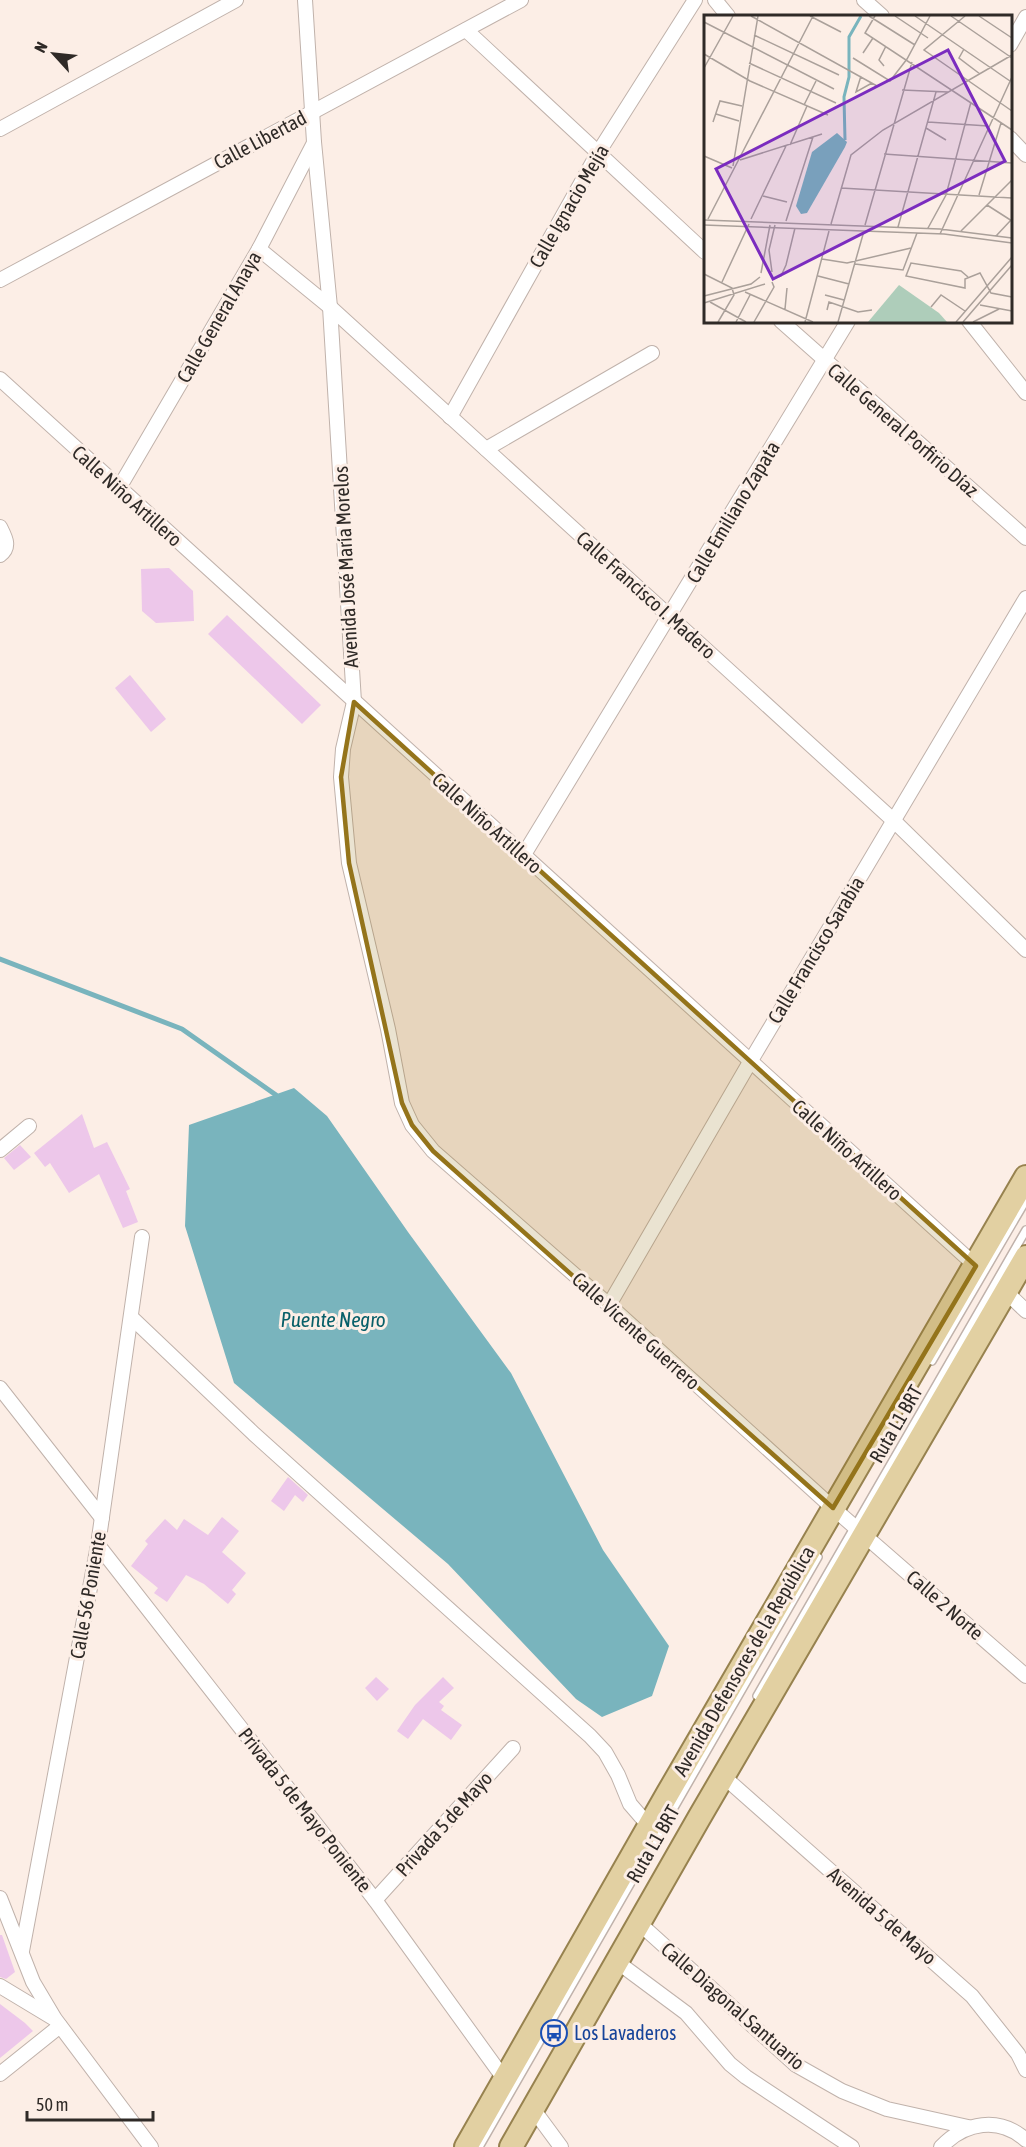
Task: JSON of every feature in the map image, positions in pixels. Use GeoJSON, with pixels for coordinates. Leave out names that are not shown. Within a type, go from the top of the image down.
{"type":"FeatureCollection","features":[{"type":"Feature","properties":{"kind":"main road","name":"Avenida Defensores de la República"},"geometry":{"type":"LineString","coordinates":[[466,2147],[649,1826],[840,1514],[1026,1176]]}},
{"type":"Feature","properties":{"kind":"main road","name":"Avenida Defensores de la República"},"geometry":{"type":"LineString","coordinates":[[509,2142],[533,2109],[723,1776],[859,1531],[1026,1257]]}},
{"type":"Feature","properties":{"kind":"street"},"geometry":{"type":"LineString","coordinates":[[0,129],[236,0]]}},
{"type":"Feature","properties":{"kind":"street","name":"Avenida José María Morelos"},"geometry":{"type":"LineString","coordinates":[[305,0],[314,142],[330,307],[354,702],[343,749],[341,777],[349,863],[388,1029],[402,1103],[411,1125]]}},
{"type":"Feature","properties":{"kind":"street","name":"Calle Libertad"},"geometry":{"type":"LineString","coordinates":[[0,280],[521,0]]}},
{"type":"Feature","properties":{"kind":"street","name":"Calle Ignacio Mejía"},"geometry":{"type":"LineString","coordinates":[[450,417],[598,153],[695,0]]}},
{"type":"Feature","properties":{"kind":"street"},"geometry":{"type":"LineString","coordinates":[[715,0],[727,15]]}},
{"type":"Feature","properties":{"kind":"street"},"geometry":{"type":"LineString","coordinates":[[864,0],[881,15]]}},
{"type":"Feature","properties":{"kind":"street"},"geometry":{"type":"LineString","coordinates":[[1011,43],[1026,17]]}},
{"type":"Feature","properties":{"kind":"street"},"geometry":{"type":"LineString","coordinates":[[466,30],[704,251]]}},
{"type":"Feature","properties":{"kind":"street"},"geometry":{"type":"LineString","coordinates":[[1011,139],[1026,154]]}},
{"type":"Feature","properties":{"kind":"street","name":"Calle General Anaya"},"geometry":{"type":"LineString","coordinates":[[118,488],[259,249],[314,142]]}},
{"type":"Feature","properties":{"kind":"street","name":"Calle Francisco I. Madero"},"geometry":{"type":"LineString","coordinates":[[259,249],[330,307],[893,820],[1026,950]]}},
{"type":"Feature","properties":{"kind":"street","name":"Calle General Porfirio Díaz"},"geometry":{"type":"LineString","coordinates":[[782,322],[1026,538]]}},
{"type":"Feature","properties":{"kind":"street","name":"Calle Emiliano Zapata"},"geometry":{"type":"LineString","coordinates":[[523,856],[847,322]]}},
{"type":"Feature","properties":{"kind":"street"},"geometry":{"type":"LineString","coordinates":[[970,322],[1026,393]]}},
{"type":"Feature","properties":{"kind":"street"},"geometry":{"type":"LineString","coordinates":[[486,449],[652,353]]}},
{"type":"Feature","properties":{"kind":"street","name":"Calle Niño Artillero"},"geometry":{"type":"LineString","coordinates":[[0,379],[976,1266]]}},
{"type":"Feature","properties":{"kind":"street"},"geometry":{"type":"LineString","coordinates":[[0,527],[6,540],[2,555]]}},
{"type":"Feature","properties":{"kind":"street","name":"Calle Francisco Sarabia"},"geometry":{"type":"LineString","coordinates":[[609,1305],[750,1062],[1026,598]]}},
{"type":"Feature","properties":{"kind":"street","name":"Calle Vicente Guerrero"},"geometry":{"type":"LineString","coordinates":[[411,1125],[433,1151],[609,1305],[859,1531]]}},
{"type":"Feature","properties":{"kind":"street"},"geometry":{"type":"LineString","coordinates":[[0,1150],[29,1126]]}},
{"type":"Feature","properties":{"kind":"street","name":"Calle 56 Poniente"},"geometry":{"type":"LineString","coordinates":[[22,1951],[98,1545],[142,1237]]}},
{"type":"Feature","properties":{"kind":"street"},"geometry":{"type":"LineString","coordinates":[[1006,1292],[1026,1311]]}},
{"type":"Feature","properties":{"kind":"street"},"geometry":{"type":"LineString","coordinates":[[131,1317],[254,1434],[590,1736],[605,1752],[630,1804],[649,1826]]}},
{"type":"Feature","properties":{"kind":"street"},"geometry":{"type":"LineString","coordinates":[[0,1388],[102,1518]]}},
{"type":"Feature","properties":{"kind":"street","name":"Calle 2 Norte"},"geometry":{"type":"LineString","coordinates":[[859,1531],[1026,1676]]}},
{"type":"Feature","properties":{"kind":"street","name":"Privada 5 de Mayo Poniente"},"geometry":{"type":"LineString","coordinates":[[98,1545],[375,1900],[504,2080]]}},
{"type":"Feature","properties":{"kind":"street","name":"Privada 5 de Mayo"},"geometry":{"type":"LineString","coordinates":[[375,1900],[513,1748]]}},
{"type":"Feature","properties":{"kind":"street","name":"Avenida 5 de Mayo"},"geometry":{"type":"LineString","coordinates":[[723,1776],[972,1996],[1018,2054],[1026,2070]]}},
{"type":"Feature","properties":{"kind":"street"},"geometry":{"type":"LineString","coordinates":[[0,1898],[33,1982],[58,2022],[151,2147]]}},
{"type":"Feature","properties":{"kind":"street","name":"Calle Diagonal Santuario"},"geometry":{"type":"LineString","coordinates":[[639,1923],[796,2065],[842,2091],[887,2109],[968,2127],[983,2124],[998,2125],[1026,2138]]}},
{"type":"Feature","properties":{"kind":"street","name":"Calle Diagonal Santuario"},"geometry":{"type":"LineString","coordinates":[[616,1961],[686,2013],[730,2064],[746,2077],[852,2147]]}},
{"type":"Feature","properties":{"kind":"street"},"geometry":{"type":"LineString","coordinates":[[0,1986],[58,2022]]}},
{"type":"Feature","properties":{"kind":"street"},"geometry":{"type":"LineString","coordinates":[[0,2074],[58,2022]]}},
{"type":"Feature","properties":{"kind":"street"},"geometry":{"type":"LineString","coordinates":[[533,2109],[561,2147]]}},
{"type":"Feature","properties":{"kind":"street"},"geometry":{"type":"LineString","coordinates":[[941,2147],[952,2136],[968,2127]]}},
{"type":"Feature","properties":{"kind":"lane","name":"Ruta L1 BRT"},"geometry":{"type":"LineString","coordinates":[[925,1373],[1026,1200]]}},
{"type":"Feature","properties":{"kind":"lane","name":"Ruta L1 BRT"},"geometry":{"type":"LineString","coordinates":[[754,1702],[859,1531],[1026,1230]]}},
{"type":"Feature","properties":{"kind":"lane","name":"Ruta L1 BRT"},"geometry":{"type":"LineString","coordinates":[[479,2147],[824,1546]]}},
{"type":"Feature","properties":{"kind":"lane"},"geometry":{"type":"LineString","coordinates":[[502,2147],[509,2142]]}},
{"type":"Feature","properties":{"kind":"highlighted area"},"geometry":{"type":"Polygon","coordinates":[[[354,702],[523,856],[976,1266],[833,1508],[433,1151],[412,1125],[402,1103],[349,863],[341,777],[354,702]]]}},
{"type":"Feature","properties":{"kind":"water","name":"Puente Negro"},"geometry":{"type":"Polygon","coordinates":[[[294,1088],[327,1116],[511,1373],[603,1550],[669,1646],[652,1696],[602,1717],[576,1699],[448,1564],[234,1383],[185,1226],[189,1125],[294,1088]]]}},
{"type":"Feature","properties":{"kind":"building"},"geometry":{"type":"Polygon","coordinates":[[[169,568],[193,591],[194,621],[156,623],[142,611],[141,569],[169,568]]]}},
{"type":"Feature","properties":{"kind":"building"},"geometry":{"type":"Polygon","coordinates":[[[227,615],[321,705],[302,724],[208,634],[227,615]]]}},
{"type":"Feature","properties":{"kind":"building"},"geometry":{"type":"Polygon","coordinates":[[[130,675],[166,719],[151,732],[115,688],[130,675]]]}},
{"type":"Feature","properties":{"kind":"building"},"geometry":{"type":"Polygon","coordinates":[[[82,1114],[94,1148],[107,1142],[130,1189],[126,1191],[138,1222],[123,1228],[99,1174],[69,1193],[50,1163],[45,1167],[34,1153],[82,1114]]]}},
{"type":"Feature","properties":{"kind":"building"},"geometry":{"type":"Polygon","coordinates":[[[20,1145],[31,1157],[14,1170],[4,1158],[20,1145]]]}},
{"type":"Feature","properties":{"kind":"building"},"geometry":{"type":"Polygon","coordinates":[[[288,1477],[308,1495],[303,1502],[295,1495],[284,1511],[271,1501],[288,1477]]]}},
{"type":"Feature","properties":{"kind":"building"},"geometry":{"type":"Polygon","coordinates":[[[222,1517],[239,1531],[222,1552],[246,1573],[232,1590],[236,1594],[228,1604],[204,1584],[186,1575],[167,1602],[154,1593],[158,1588],[131,1566],[148,1544],[145,1541],[165,1519],[177,1530],[184,1519],[208,1535],[222,1517]]]}},
{"type":"Feature","properties":{"kind":"building"},"geometry":{"type":"Polygon","coordinates":[[[376,1677],[389,1689],[377,1701],[365,1688],[376,1677]]]}},
{"type":"Feature","properties":{"kind":"building"},"geometry":{"type":"Polygon","coordinates":[[[443,1677],[454,1688],[439,1702],[444,1706],[441,1710],[462,1725],[451,1740],[423,1719],[408,1739],[397,1731],[415,1705],[443,1677]]]}},
{"type":"Feature","properties":{"kind":"building"},"geometry":{"type":"Polygon","coordinates":[[[0,1935],[2,1935],[15,1972],[6,1979],[0,1977],[0,1935]]]}},
{"type":"Feature","properties":{"kind":"building"},"geometry":{"type":"Polygon","coordinates":[[[0,2004],[33,2031],[0,2058],[0,2004]]]}},
{"type":"Feature","properties":{"kind":"waterway"},"geometry":{"type":"LineString","coordinates":[[0,959],[182,1029],[276,1095],[277,1098]]}},
{"type":"Feature","properties":{"kind":"place","name":"Los Lavaderos"},"geometry":{"type":"Point","coordinates":[554,2033]}}]}
